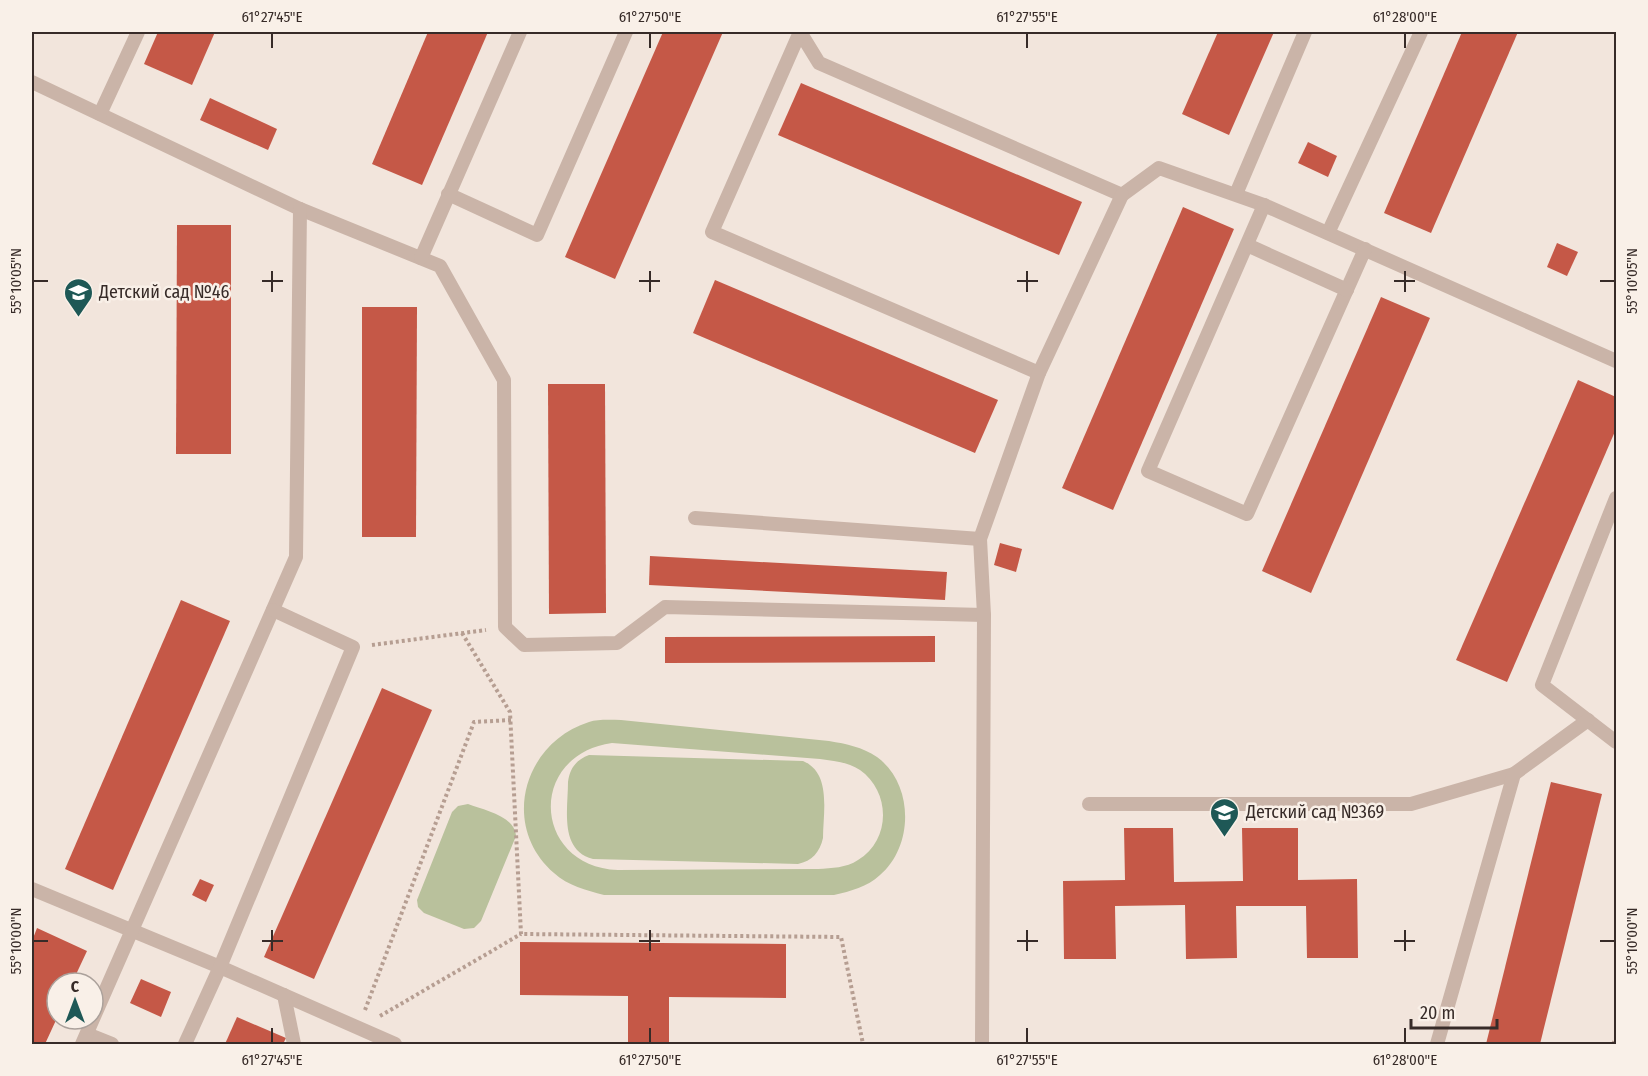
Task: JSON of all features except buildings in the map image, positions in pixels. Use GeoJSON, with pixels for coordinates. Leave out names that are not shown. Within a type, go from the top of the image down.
{"type":"FeatureCollection","features":[{"type":"Feature","properties":{"kind":"lane"},"geometry":{"type":"LineString","coordinates":[[100,114],[138,32]]}},
{"type":"Feature","properties":{"kind":"lane"},"geometry":{"type":"LineString","coordinates":[[421,258],[520,32]]}},
{"type":"Feature","properties":{"kind":"lane"},"geometry":{"type":"LineString","coordinates":[[448,194],[537,235],[626,32]]}},
{"type":"Feature","properties":{"kind":"lane"},"geometry":{"type":"LineString","coordinates":[[800,32],[819,63],[1122,195]]}},
{"type":"Feature","properties":{"kind":"lane"},"geometry":{"type":"LineString","coordinates":[[800,32],[712,232],[1039,373]]}},
{"type":"Feature","properties":{"kind":"lane"},"geometry":{"type":"LineString","coordinates":[[1236,194],[1305,32]]}},
{"type":"Feature","properties":{"kind":"lane"},"geometry":{"type":"LineString","coordinates":[[1328,233],[1421,32]]}},
{"type":"Feature","properties":{"kind":"lane"},"geometry":{"type":"LineString","coordinates":[[32,82],[300,209],[440,266],[504,380],[505,627],[524,645],[617,643],[665,607],[984,615]]}},
{"type":"Feature","properties":{"kind":"lane"},"geometry":{"type":"LineString","coordinates":[[982,1044],[984,615],[980,539],[1039,373],[1122,195],[1159,168],[1264,205],[1617,361]]}},
{"type":"Feature","properties":{"kind":"lane"},"geometry":{"type":"LineString","coordinates":[[1264,205],[1148,471],[1247,514],[1365,249]]}},
{"type":"Feature","properties":{"kind":"lane"},"geometry":{"type":"LineString","coordinates":[[112,1044],[85,1039],[296,557],[300,209]]}},
{"type":"Feature","properties":{"kind":"lane"},"geometry":{"type":"LineString","coordinates":[[1247,245],[1347,290]]}},
{"type":"Feature","properties":{"kind":"lane"},"geometry":{"type":"LineString","coordinates":[[1617,498],[1542,685],[1617,742]]}},
{"type":"Feature","properties":{"kind":"lane"},"geometry":{"type":"LineString","coordinates":[[694,519],[980,539]]}},
{"type":"Feature","properties":{"kind":"lane"},"geometry":{"type":"LineString","coordinates":[[185,1044],[220,967],[353,647],[273,610]]}},
{"type":"Feature","properties":{"kind":"lane"},"geometry":{"type":"LineString","coordinates":[[1089,804],[1411,804],[1514,774],[1588,720]]}},
{"type":"Feature","properties":{"kind":"lane"},"geometry":{"type":"LineString","coordinates":[[1437,1044],[1514,774]]}},
{"type":"Feature","properties":{"kind":"lane"},"geometry":{"type":"LineString","coordinates":[[32,889],[220,967],[395,1044]]}},
{"type":"Feature","properties":{"kind":"lane"},"geometry":{"type":"LineString","coordinates":[[284,995],[294,1044]]}},
{"type":"Feature","properties":{"kind":"path"},"geometry":{"type":"LineString","coordinates":[[353,647],[505,627]]}},
{"type":"Feature","properties":{"kind":"path"},"geometry":{"type":"LineString","coordinates":[[462,633],[510,712],[521,934]]}},
{"type":"Feature","properties":{"kind":"path"},"geometry":{"type":"LineString","coordinates":[[358,1028],[474,722],[511,720]]}},
{"type":"Feature","properties":{"kind":"path"},"geometry":{"type":"LineString","coordinates":[[358,1028],[521,934],[841,937],[863,1044]]}},
{"type":"Feature","properties":{"kind":"path"},"geometry":{"type":"LineString","coordinates":[[1613,1044],[1617,1038]]}},
{"type":"Feature","properties":{"kind":"green space"},"geometry":{"type":"Polygon","coordinates":[[[617,720],[829,741],[866,751],[877,757],[889,769],[898,783],[905,815],[904,832],[899,848],[891,863],[870,883],[834,895],[604,895],[571,884],[554,873],[537,854],[527,833],[524,810],[526,788],[535,767],[548,748],[566,733],[589,722],[617,720]],[[612,743],[584,752],[565,767],[554,787],[551,810],[556,831],[569,850],[590,864],[618,870],[818,869],[849,865],[869,851],[877,841],[883,816],[882,803],[870,779],[860,770],[836,761],[612,743]]]}},
{"type":"Feature","properties":{"kind":"green space"},"geometry":{"type":"Polygon","coordinates":[[[589,755],[803,761],[812,767],[822,784],[824,806],[822,843],[811,858],[798,864],[593,859],[582,854],[575,847],[570,838],[567,816],[570,773],[577,762],[589,755]]]}},
{"type":"Feature","properties":{"kind":"green space"},"geometry":{"type":"Polygon","coordinates":[[[468,804],[505,819],[514,829],[516,836],[481,921],[474,928],[464,929],[424,913],[418,907],[417,900],[452,812],[458,806],[468,804]]]}},
{"type":"Feature","properties":{"kind":"place","name":"Детский сад №46"},"geometry":{"type":"Point","coordinates":[78,318]}},
{"type":"Feature","properties":{"kind":"place","name":"Детский сад №369"},"geometry":{"type":"Point","coordinates":[1225,838]}}]}
